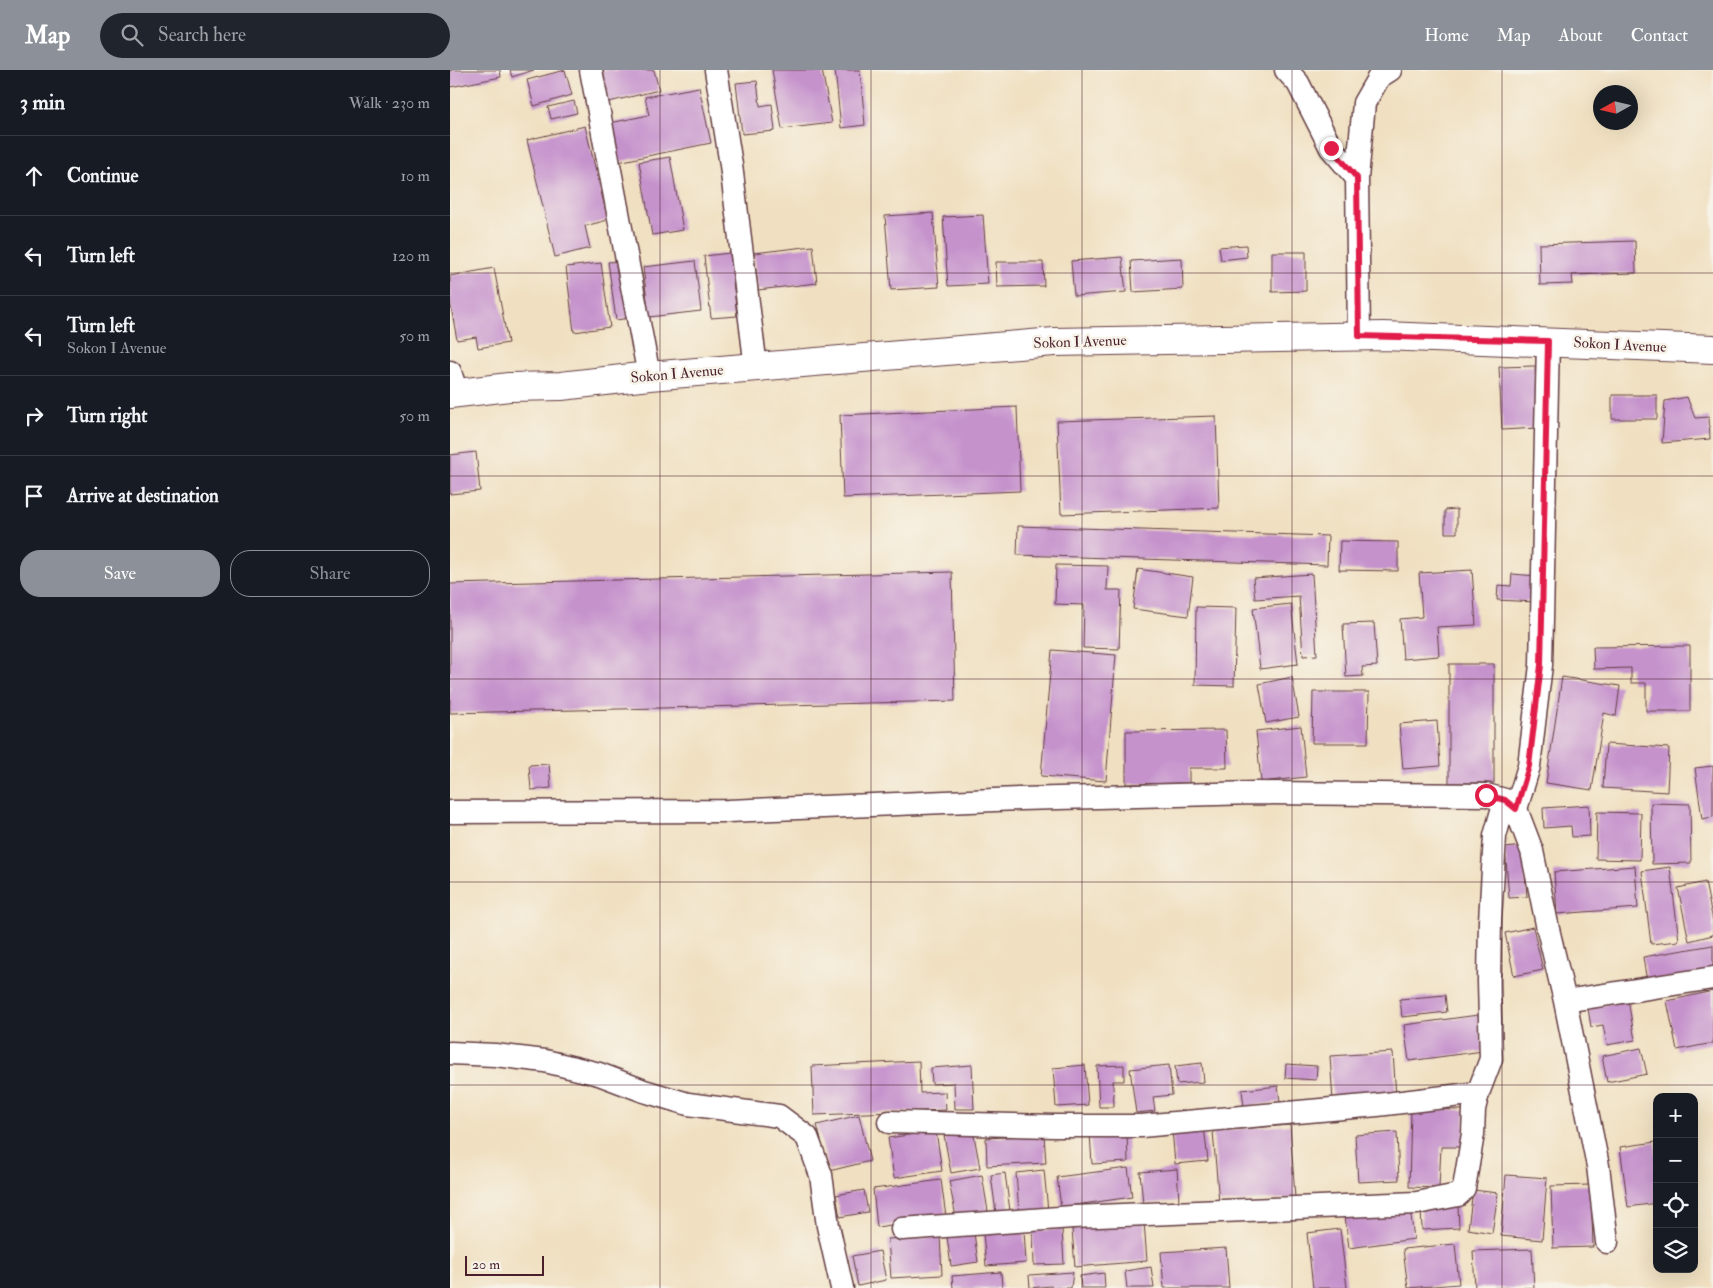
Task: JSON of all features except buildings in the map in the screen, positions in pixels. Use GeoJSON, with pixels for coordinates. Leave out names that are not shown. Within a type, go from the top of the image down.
{"type":"FeatureCollection","features":[{"type":"Feature","properties":{"kind":"street"},"geometry":{"type":"LineString","coordinates":[[591,70],[649,376]]}},
{"type":"Feature","properties":{"kind":"street"},"geometry":{"type":"LineString","coordinates":[[716,70],[731,166],[756,368]]}},
{"type":"Feature","properties":{"kind":"street"},"geometry":{"type":"LineString","coordinates":[[1286,70],[1298,83],[1331,148],[1357,178]]}},
{"type":"Feature","properties":{"kind":"street"},"geometry":{"type":"LineString","coordinates":[[1359,336],[1357,178],[1364,104],[1379,76],[1390,70]]}},
{"type":"Feature","properties":{"kind":"street","name":"Sokon I Avenue"},"geometry":{"type":"LineString","coordinates":[[452,387],[561,386],[649,376],[1054,342],[1359,336],[1548,341],[1713,349]]}},
{"type":"Feature","properties":{"kind":"street"},"geometry":{"type":"LineString","coordinates":[[902,1229],[1073,1217],[1389,1205],[1446,1199],[1458,1196],[1464,1188],[1473,1134],[1474,1109],[1491,1059],[1490,921],[1495,869],[1495,836],[1529,766],[1541,665],[1548,341]]}},
{"type":"Feature","properties":{"kind":"street"},"geometry":{"type":"LineString","coordinates":[[450,812],[728,811],[1019,799],[1255,793],[1486,795],[1511,804],[1532,851],[1548,929],[1566,1001],[1598,1166],[1607,1242]]}},
{"type":"Feature","properties":{"kind":"street"},"geometry":{"type":"LineString","coordinates":[[1566,1001],[1713,978]]}},
{"type":"Feature","properties":{"kind":"street"},"geometry":{"type":"LineString","coordinates":[[450,1053],[495,1055],[545,1061],[598,1074],[644,1091],[688,1104],[779,1116],[807,1137],[821,1175],[828,1226],[842,1288]]}},
{"type":"Feature","properties":{"kind":"street"},"geometry":{"type":"LineString","coordinates":[[889,1122],[1036,1126],[1141,1126],[1377,1105],[1478,1093]]}},
{"type":"Feature","properties":{"kind":"route"},"geometry":{"type":"LineString","coordinates":[[1331,148],[1357,178],[1359,336],[1548,341],[1541,665],[1529,766],[1516,809],[1505,800],[1486,795]]}}]}
